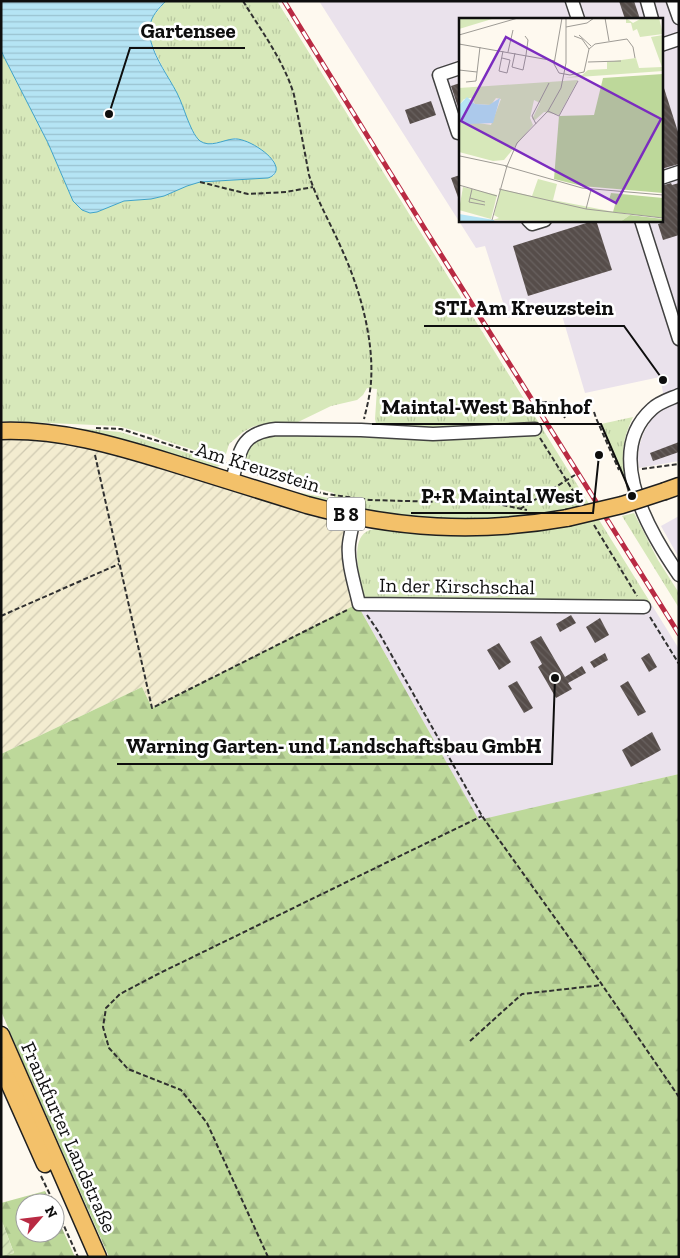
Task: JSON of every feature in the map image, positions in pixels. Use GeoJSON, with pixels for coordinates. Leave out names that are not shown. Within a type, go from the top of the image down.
{"type":"FeatureCollection","features":[{"type":"Feature","properties":{"kind":"main road","name":"Am Kreuzstein"},"geometry":{"type":"LineString","coordinates":[[1,431],[46,432],[95,441],[234,473],[307,505],[354,516],[419,526],[464,528],[538,523],[622,505],[672,489]]}},
{"type":"Feature","properties":{"kind":"main road","name":"Frankfurter Landstraße"},"geometry":{"type":"LineString","coordinates":[[1,1035],[98,1257]]}},
{"type":"Feature","properties":{"kind":"main road","name":"Frankfurter Landstraße"},"geometry":{"type":"LineString","coordinates":[[1,1065],[87,1257]]}},
{"type":"Feature","properties":{"kind":"street"},"geometry":{"type":"LineString","coordinates":[[572,1],[578,18]]}},
{"type":"Feature","properties":{"kind":"street"},"geometry":{"type":"LineString","coordinates":[[647,1],[652,18]]}},
{"type":"Feature","properties":{"kind":"street"},"geometry":{"type":"LineString","coordinates":[[674,1],[679,18]]}},
{"type":"Feature","properties":{"kind":"street"},"geometry":{"type":"LineString","coordinates":[[662,45],[679,39]]}},
{"type":"Feature","properties":{"kind":"street"},"geometry":{"type":"LineString","coordinates":[[459,68],[440,75],[459,133]]}},
{"type":"Feature","properties":{"kind":"street"},"geometry":{"type":"LineString","coordinates":[[662,178],[679,172]]}},
{"type":"Feature","properties":{"kind":"street"},"geometry":{"type":"LineString","coordinates":[[529,221],[532,224],[541,221]]}},
{"type":"Feature","properties":{"kind":"street"},"geometry":{"type":"LineString","coordinates":[[641,221],[679,339]]}},
{"type":"Feature","properties":{"kind":"street"},"geometry":{"type":"LineString","coordinates":[[679,395],[656,406],[646,415],[633,438],[625,470],[653,534],[679,575]]}},
{"type":"Feature","properties":{"kind":"street"},"geometry":{"type":"LineString","coordinates":[[234,473],[241,448],[246,441],[255,434],[266,430],[361,430],[433,434],[535,429]]}},
{"type":"Feature","properties":{"kind":"street","name":"In der Kirschschal"},"geometry":{"type":"LineString","coordinates":[[354,516],[349,552],[360,604],[644,607]]}},
{"type":"Feature","properties":{"kind":"path"},"geometry":{"type":"LineString","coordinates":[[243,1],[273,48],[290,83],[309,175],[343,251],[360,297],[370,359],[371,382],[361,430]]}},
{"type":"Feature","properties":{"kind":"path"},"geometry":{"type":"LineString","coordinates":[[200,182],[248,194],[286,192],[313,187]]}},
{"type":"Feature","properties":{"kind":"path"},"geometry":{"type":"LineString","coordinates":[[542,402],[556,403],[565,418]]}},
{"type":"Feature","properties":{"kind":"path"},"geometry":{"type":"LineString","coordinates":[[594,412],[625,470]]}},
{"type":"Feature","properties":{"kind":"path"},"geometry":{"type":"LineString","coordinates":[[95,441],[95,458],[152,708],[360,604],[378,631],[482,816],[679,1097]]}},
{"type":"Feature","properties":{"kind":"path"},"geometry":{"type":"LineString","coordinates":[[646,468],[679,464]]}},
{"type":"Feature","properties":{"kind":"path"},"geometry":{"type":"LineString","coordinates":[[234,473],[252,471],[263,477]]}},
{"type":"Feature","properties":{"kind":"path"},"geometry":{"type":"LineString","coordinates":[[520,509],[575,475]]}},
{"type":"Feature","properties":{"kind":"path"},"geometry":{"type":"LineString","coordinates":[[287,484],[326,494],[370,500],[498,504],[528,510]]}},
{"type":"Feature","properties":{"kind":"path"},"geometry":{"type":"LineString","coordinates":[[1,616],[119,564]]}},
{"type":"Feature","properties":{"kind":"path"},"geometry":{"type":"LineString","coordinates":[[644,607],[679,664]]}},
{"type":"Feature","properties":{"kind":"path"},"geometry":{"type":"LineString","coordinates":[[268,1257],[207,1124],[181,1090],[128,1069],[109,1048],[103,1027],[106,1008],[120,994],[151,978],[482,816]]}},
{"type":"Feature","properties":{"kind":"path"},"geometry":{"type":"LineString","coordinates":[[470,1041],[522,994],[602,985]]}},
{"type":"Feature","properties":{"kind":"path"},"geometry":{"type":"LineString","coordinates":[[65,1228],[78,1257]]}},
{"type":"Feature","properties":{"kind":"shaded area"},"geometry":{"type":"Polygon","coordinates":[[[319,1],[679,1],[679,461],[639,468],[639,447],[644,432],[653,417],[666,408],[660,377],[585,393],[558,302],[508,318],[485,246],[476,248],[319,1]]]}},
{"type":"Feature","properties":{"kind":"shaded area"},"geometry":{"type":"Polygon","coordinates":[[[1,439],[69,443],[130,457],[228,490],[317,515],[339,524],[345,530],[357,604],[152,708],[142,687],[1,754],[1,439]]]}},
{"type":"Feature","properties":{"kind":"shaded area"},"geometry":{"type":"Polygon","coordinates":[[[679,516],[679,558],[661,526],[679,516]]]}},
{"type":"Feature","properties":{"kind":"shaded area"},"geometry":{"type":"Polygon","coordinates":[[[364,598],[650,602],[679,649],[679,774],[479,821],[357,604],[364,598]]]}},
{"type":"Feature","properties":{"kind":"green space"},"geometry":{"type":"Polygon","coordinates":[[[166,1],[277,1],[650,602],[364,598],[359,573],[358,545],[361,537],[366,532],[381,529],[383,514],[335,505],[263,484],[262,482],[290,491],[334,499],[334,493],[265,475],[248,464],[246,454],[252,443],[264,436],[379,437],[375,419],[377,389],[367,388],[357,400],[331,406],[296,423],[262,424],[252,427],[229,444],[226,454],[219,458],[118,426],[1,421],[1,50],[48,143],[73,201],[82,210],[90,213],[97,212],[124,201],[164,196],[200,182],[268,178],[276,173],[274,161],[258,147],[235,138],[206,144],[198,140],[151,42],[151,19],[166,1]]]}},
{"type":"Feature","properties":{"kind":"green space"},"geometry":{"type":"Polygon","coordinates":[[[633,417],[626,433],[624,444],[624,478],[601,424],[633,417]]]}},
{"type":"Feature","properties":{"kind":"green space"},"geometry":{"type":"Polygon","coordinates":[[[72,429],[120,432],[223,464],[213,469],[121,439],[72,429]]]}},
{"type":"Feature","properties":{"kind":"green space"},"geometry":{"type":"Polygon","coordinates":[[[634,513],[658,560],[679,593],[679,608],[622,516],[634,513]]]}},
{"type":"Feature","properties":{"kind":"green space"},"geometry":{"type":"Polygon","coordinates":[[[357,604],[479,820],[679,774],[679,1257],[109,1257],[1,1011],[1,754],[142,687],[152,708],[357,604]]]}},
{"type":"Feature","properties":{"kind":"green space"},"geometry":{"type":"Polygon","coordinates":[[[15,1199],[15,1243],[65,1243],[65,1235],[75,1257],[1,1257],[14,1253],[1,1219],[1,1203],[15,1199]]]}},
{"type":"Feature","properties":{"kind":"green space"},"geometry":{"type":"Polygon","coordinates":[[[1,1219],[14,1253],[1,1256],[1,1219]]]}},
{"type":"Feature","properties":{"kind":"water"},"geometry":{"type":"Polygon","coordinates":[[[1,1],[166,1],[152,19],[150,26],[151,42],[196,136],[200,141],[208,144],[238,139],[258,147],[274,162],[276,167],[275,174],[268,178],[200,182],[164,196],[124,201],[97,212],[90,213],[82,210],[73,201],[48,143],[1,50],[1,1]]]}},
{"type":"Feature","properties":{"kind":"building"},"geometry":{"type":"Polygon","coordinates":[[[619,1],[634,1],[640,18],[625,18],[619,1]]]}},
{"type":"Feature","properties":{"kind":"building"},"geometry":{"type":"Polygon","coordinates":[[[459,83],[459,110],[451,86],[459,83]]]}},
{"type":"Feature","properties":{"kind":"building"},"geometry":{"type":"Polygon","coordinates":[[[662,85],[679,135],[679,164],[662,169],[662,85]]]}},
{"type":"Feature","properties":{"kind":"building"},"geometry":{"type":"Polygon","coordinates":[[[431,101],[436,115],[410,124],[405,110],[431,101]]]}},
{"type":"Feature","properties":{"kind":"building"},"geometry":{"type":"Polygon","coordinates":[[[459,175],[459,200],[451,178],[459,175]]]}},
{"type":"Feature","properties":{"kind":"building"},"geometry":{"type":"Polygon","coordinates":[[[679,183],[679,235],[663,240],[658,224],[662,221],[662,186],[679,183]]]}},
{"type":"Feature","properties":{"kind":"building"},"geometry":{"type":"Polygon","coordinates":[[[596,221],[612,270],[528,296],[513,246],[596,221]]]}},
{"type":"Feature","properties":{"kind":"building"},"geometry":{"type":"Polygon","coordinates":[[[679,442],[679,452],[653,461],[650,453],[679,442]]]}},
{"type":"Feature","properties":{"kind":"building"},"geometry":{"type":"Polygon","coordinates":[[[571,615],[576,623],[560,632],[556,624],[571,615]]]}},
{"type":"Feature","properties":{"kind":"building"},"geometry":{"type":"Polygon","coordinates":[[[600,618],[609,635],[595,643],[586,627],[600,618]]]}},
{"type":"Feature","properties":{"kind":"building"},"geometry":{"type":"Polygon","coordinates":[[[541,636],[565,677],[582,666],[586,673],[568,683],[572,689],[556,698],[538,667],[542,664],[530,642],[541,636]]]}},
{"type":"Feature","properties":{"kind":"building"},"geometry":{"type":"Polygon","coordinates":[[[499,643],[511,662],[499,670],[487,650],[499,643]]]}},
{"type":"Feature","properties":{"kind":"building"},"geometry":{"type":"Polygon","coordinates":[[[605,653],[608,660],[594,668],[590,662],[605,653]]]}},
{"type":"Feature","properties":{"kind":"building"},"geometry":{"type":"Polygon","coordinates":[[[649,653],[657,667],[649,672],[641,658],[649,653]]]}},
{"type":"Feature","properties":{"kind":"building"},"geometry":{"type":"Polygon","coordinates":[[[517,681],[533,708],[524,713],[508,686],[517,681]]]}},
{"type":"Feature","properties":{"kind":"building"},"geometry":{"type":"Polygon","coordinates":[[[628,681],[646,712],[638,716],[620,686],[628,681]]]}},
{"type":"Feature","properties":{"kind":"building"},"geometry":{"type":"Polygon","coordinates":[[[652,732],[661,750],[631,767],[622,750],[652,732]]]}},
{"type":"Feature","properties":{"kind":"railway"},"geometry":{"type":"LineString","coordinates":[[284,1],[679,634]]}},
{"type":"Feature","properties":{"kind":"place","name":"Gartensee"},"geometry":{"type":"Point","coordinates":[109,114]}},
{"type":"Feature","properties":{"kind":"place","name":"STL Am Kreuzstein"},"geometry":{"type":"Point","coordinates":[663,380]}},
{"type":"Feature","properties":{"kind":"place","name":"P+R Maintal West"},"geometry":{"type":"Point","coordinates":[599,455]}},
{"type":"Feature","properties":{"kind":"place","name":"Maintal-West Bahnhof"},"geometry":{"type":"Point","coordinates":[632,496]}},
{"type":"Feature","properties":{"kind":"place","name":"Warning Garten- und Landschaftsbau GmbH"},"geometry":{"type":"Point","coordinates":[555,678]}}]}
